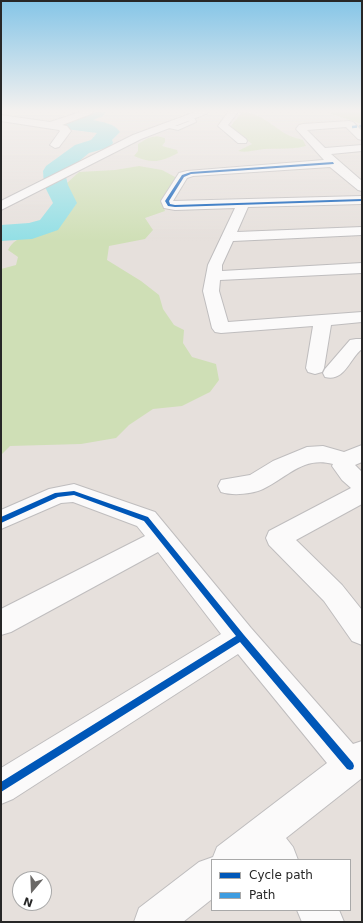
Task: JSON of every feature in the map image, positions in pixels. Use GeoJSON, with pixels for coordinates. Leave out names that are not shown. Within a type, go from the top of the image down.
{"type":"FeatureCollection","features":[{"type":"Feature","properties":{"kind":"street"},"geometry":{"type":"LineString","coordinates":[[1,206],[102,155]]}},
{"type":"Feature","properties":{"kind":"street"},"geometry":{"type":"LineString","coordinates":[[325,155],[362,187]]}},
{"type":"Feature","properties":{"kind":"street"},"geometry":{"type":"LineString","coordinates":[[333,163],[191,173],[183,176],[167,202],[169,205],[176,206],[362,200]]}},
{"type":"Feature","properties":{"kind":"street"},"geometry":{"type":"LineString","coordinates":[[243,205],[215,265],[211,291],[221,328],[362,317]]}},
{"type":"Feature","properties":{"kind":"street"},"geometry":{"type":"LineString","coordinates":[[228,238],[362,231]]}},
{"type":"Feature","properties":{"kind":"street"},"geometry":{"type":"LineString","coordinates":[[214,276],[362,268]]}},
{"type":"Feature","properties":{"kind":"street"},"geometry":{"type":"LineString","coordinates":[[323,320],[323,371],[356,344],[362,344]]}},
{"type":"Feature","properties":{"kind":"street"},"geometry":{"type":"LineString","coordinates":[[228,486],[255,482],[281,467],[307,455],[323,454],[354,457]]}},
{"type":"Feature","properties":{"kind":"street"},"geometry":{"type":"LineString","coordinates":[[354,457],[343,466],[362,485]]}},
{"type":"Feature","properties":{"kind":"street"},"geometry":{"type":"LineString","coordinates":[[1,520],[57,495],[74,493],[146,519],[241,637],[356,761],[271,847],[233,859]]}},
{"type":"Feature","properties":{"kind":"street"},"geometry":{"type":"LineString","coordinates":[[362,493],[278,538],[333,593],[362,632]]}},
{"type":"Feature","properties":{"kind":"street"},"geometry":{"type":"LineString","coordinates":[[1,623],[161,538]]}},
{"type":"Feature","properties":{"kind":"street"},"geometry":{"type":"LineString","coordinates":[[1,788],[241,637]]}},
{"type":"Feature","properties":{"kind":"street"},"geometry":{"type":"LineString","coordinates":[[153,922],[211,876]]}},
{"type":"Feature","properties":{"kind":"street"},"geometry":{"type":"LineString","coordinates":[[317,911],[325,922]]}},
{"type":"Feature","properties":{"kind":"green space"},"geometry":{"type":"Polygon","coordinates":[[[173,155],[156,161],[140,159],[134,156],[173,155]]]}},
{"type":"Feature","properties":{"kind":"green space"},"geometry":{"type":"Polygon","coordinates":[[[139,166],[162,170],[177,178],[161,201],[165,211],[145,218],[153,230],[145,239],[109,246],[107,260],[141,281],[159,295],[163,309],[174,325],[184,330],[183,343],[192,357],[216,364],[219,380],[210,392],[182,406],[153,409],[129,425],[116,438],[81,444],[10,446],[1,455],[1,269],[16,265],[18,257],[8,250],[21,238],[51,228],[65,218],[76,204],[63,191],[67,183],[79,172],[115,170],[139,166]]]}},
{"type":"Feature","properties":{"kind":"waterway"},"geometry":{"type":"LineString","coordinates":[[1,233],[32,231],[49,225],[65,203],[56,185],[54,171],[74,155]]}},
{"type":"Feature","properties":{"kind":"cycle path"},"geometry":{"type":"LineString","coordinates":[[333,163],[191,173],[183,176],[167,201],[169,205],[175,206],[362,200]]}},
{"type":"Feature","properties":{"kind":"cycle path"},"geometry":{"type":"LineString","coordinates":[[1,520],[57,495],[74,493],[146,519],[241,637],[350,766]]}},
{"type":"Feature","properties":{"kind":"cycle path"},"geometry":{"type":"LineString","coordinates":[[1,787],[241,637]]}}]}
